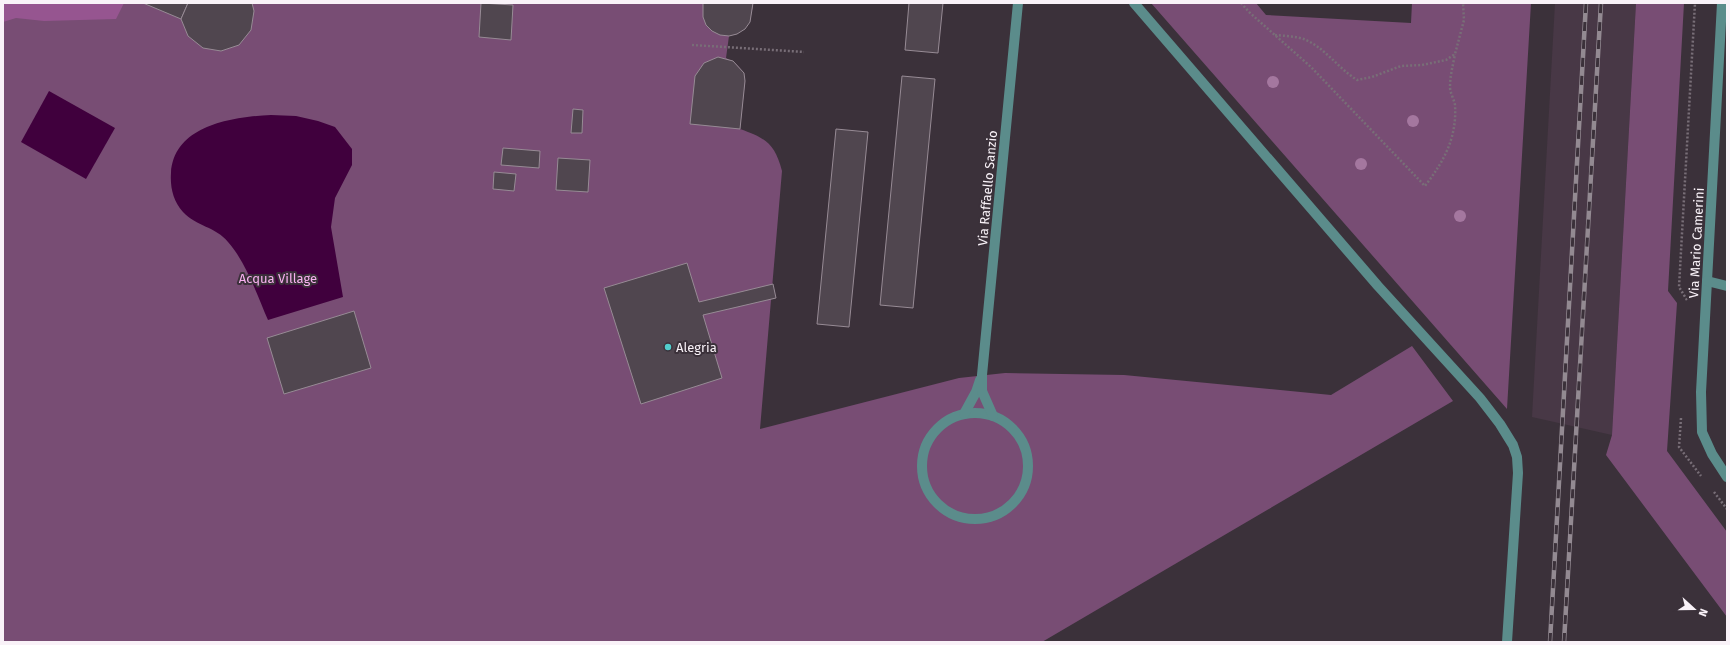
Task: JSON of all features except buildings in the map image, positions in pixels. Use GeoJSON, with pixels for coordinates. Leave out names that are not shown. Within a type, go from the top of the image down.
{"type":"FeatureCollection","features":[{"type":"Feature","properties":{"kind":"street","name":"Via Raffaello Sanzio"},"geometry":{"type":"LineString","coordinates":[[994,416],[982,391],[982,375],[1018,3]]}},
{"type":"Feature","properties":{"kind":"street"},"geometry":{"type":"LineString","coordinates":[[1134,3],[1378,286],[1480,398],[1500,424],[1513,445],[1517,457],[1518,473],[1507,642]]}},
{"type":"Feature","properties":{"kind":"street","name":"Via Mario Camerini"},"geometry":{"type":"LineString","coordinates":[[1722,3],[1700,392],[1702,432],[1712,454],[1727,477]]}},
{"type":"Feature","properties":{"kind":"street"},"geometry":{"type":"LineString","coordinates":[[1707,281],[1727,286]]}},
{"type":"Feature","properties":{"kind":"street","name":"Via Raffaello Sanzio"},"geometry":{"type":"LineString","coordinates":[[964,414],[976,392],[982,375]]}},
{"type":"Feature","properties":{"kind":"street"},"geometry":{"type":"LineString","coordinates":[[979,413],[994,416],[1007,423],[1017,433],[1025,446],[1028,461],[1027,477],[1022,491],[1008,508],[987,518],[972,519],[958,516],[944,509],[934,499],[926,486],[923,471],[924,456],[928,441],[938,429],[949,420],[964,414],[979,413]]}},
{"type":"Feature","properties":{"kind":"path"},"geometry":{"type":"LineString","coordinates":[[1241,3],[1274,35],[1311,67],[1425,186],[1441,165],[1455,126],[1455,103],[1450,89],[1455,54],[1464,20],[1462,3]]}},
{"type":"Feature","properties":{"kind":"path"},"geometry":{"type":"LineString","coordinates":[[1274,35],[1305,40],[1323,50],[1345,73],[1357,80],[1372,77],[1401,66],[1422,65],[1446,60],[1455,54]]}},
{"type":"Feature","properties":{"kind":"path"},"geometry":{"type":"LineString","coordinates":[[692,44],[804,52]]}},
{"type":"Feature","properties":{"kind":"shaded area"},"geometry":{"type":"Polygon","coordinates":[[[3,3],[124,3],[116,19],[44,21],[16,18],[3,22],[3,3]]]}},
{"type":"Feature","properties":{"kind":"shaded area"},"geometry":{"type":"Polygon","coordinates":[[[1555,3],[1636,3],[1612,435],[1532,417],[1555,3]]]}},
{"type":"Feature","properties":{"kind":"shaded area"},"geometry":{"type":"Polygon","coordinates":[[[49,91],[115,128],[86,179],[21,142],[49,91]]]}},
{"type":"Feature","properties":{"kind":"shaded area"},"geometry":{"type":"Polygon","coordinates":[[[271,115],[296,116],[335,127],[352,149],[352,165],[335,198],[331,227],[343,297],[268,320],[251,279],[240,259],[228,242],[218,233],[188,217],[180,208],[172,189],[171,173],[175,157],[183,144],[194,134],[223,122],[240,118],[271,115]]]}},
{"type":"Feature","properties":{"kind":"green space","name":"Acqua Village"},"geometry":{"type":"Polygon","coordinates":[[[3,3],[753,3],[750,20],[744,28],[729,36],[726,58],[739,67],[743,73],[745,81],[740,129],[763,139],[768,143],[776,154],[782,171],[760,429],[959,378],[1005,373],[1124,375],[1331,395],[1412,346],[1453,401],[1042,642],[3,642],[3,3]]]}},
{"type":"Feature","properties":{"kind":"green space"},"geometry":{"type":"Polygon","coordinates":[[[1151,3],[1256,3],[1266,15],[1411,23],[1412,3],[1531,3],[1507,409],[1151,3]]]}},
{"type":"Feature","properties":{"kind":"green space"},"geometry":{"type":"Polygon","coordinates":[[[1636,3],[1684,3],[1668,291],[1677,303],[1667,451],[1727,532],[1727,617],[1606,455],[1612,435],[1636,3]]]}},
{"type":"Feature","properties":{"kind":"railway"},"geometry":{"type":"LineString","coordinates":[[1550,642],[1586,3]]}},
{"type":"Feature","properties":{"kind":"railway"},"geometry":{"type":"LineString","coordinates":[[1564,642],[1601,3]]}},
{"type":"Feature","properties":{"kind":"place","name":"Alegria"},"geometry":{"type":"Point","coordinates":[668,347]}}]}
